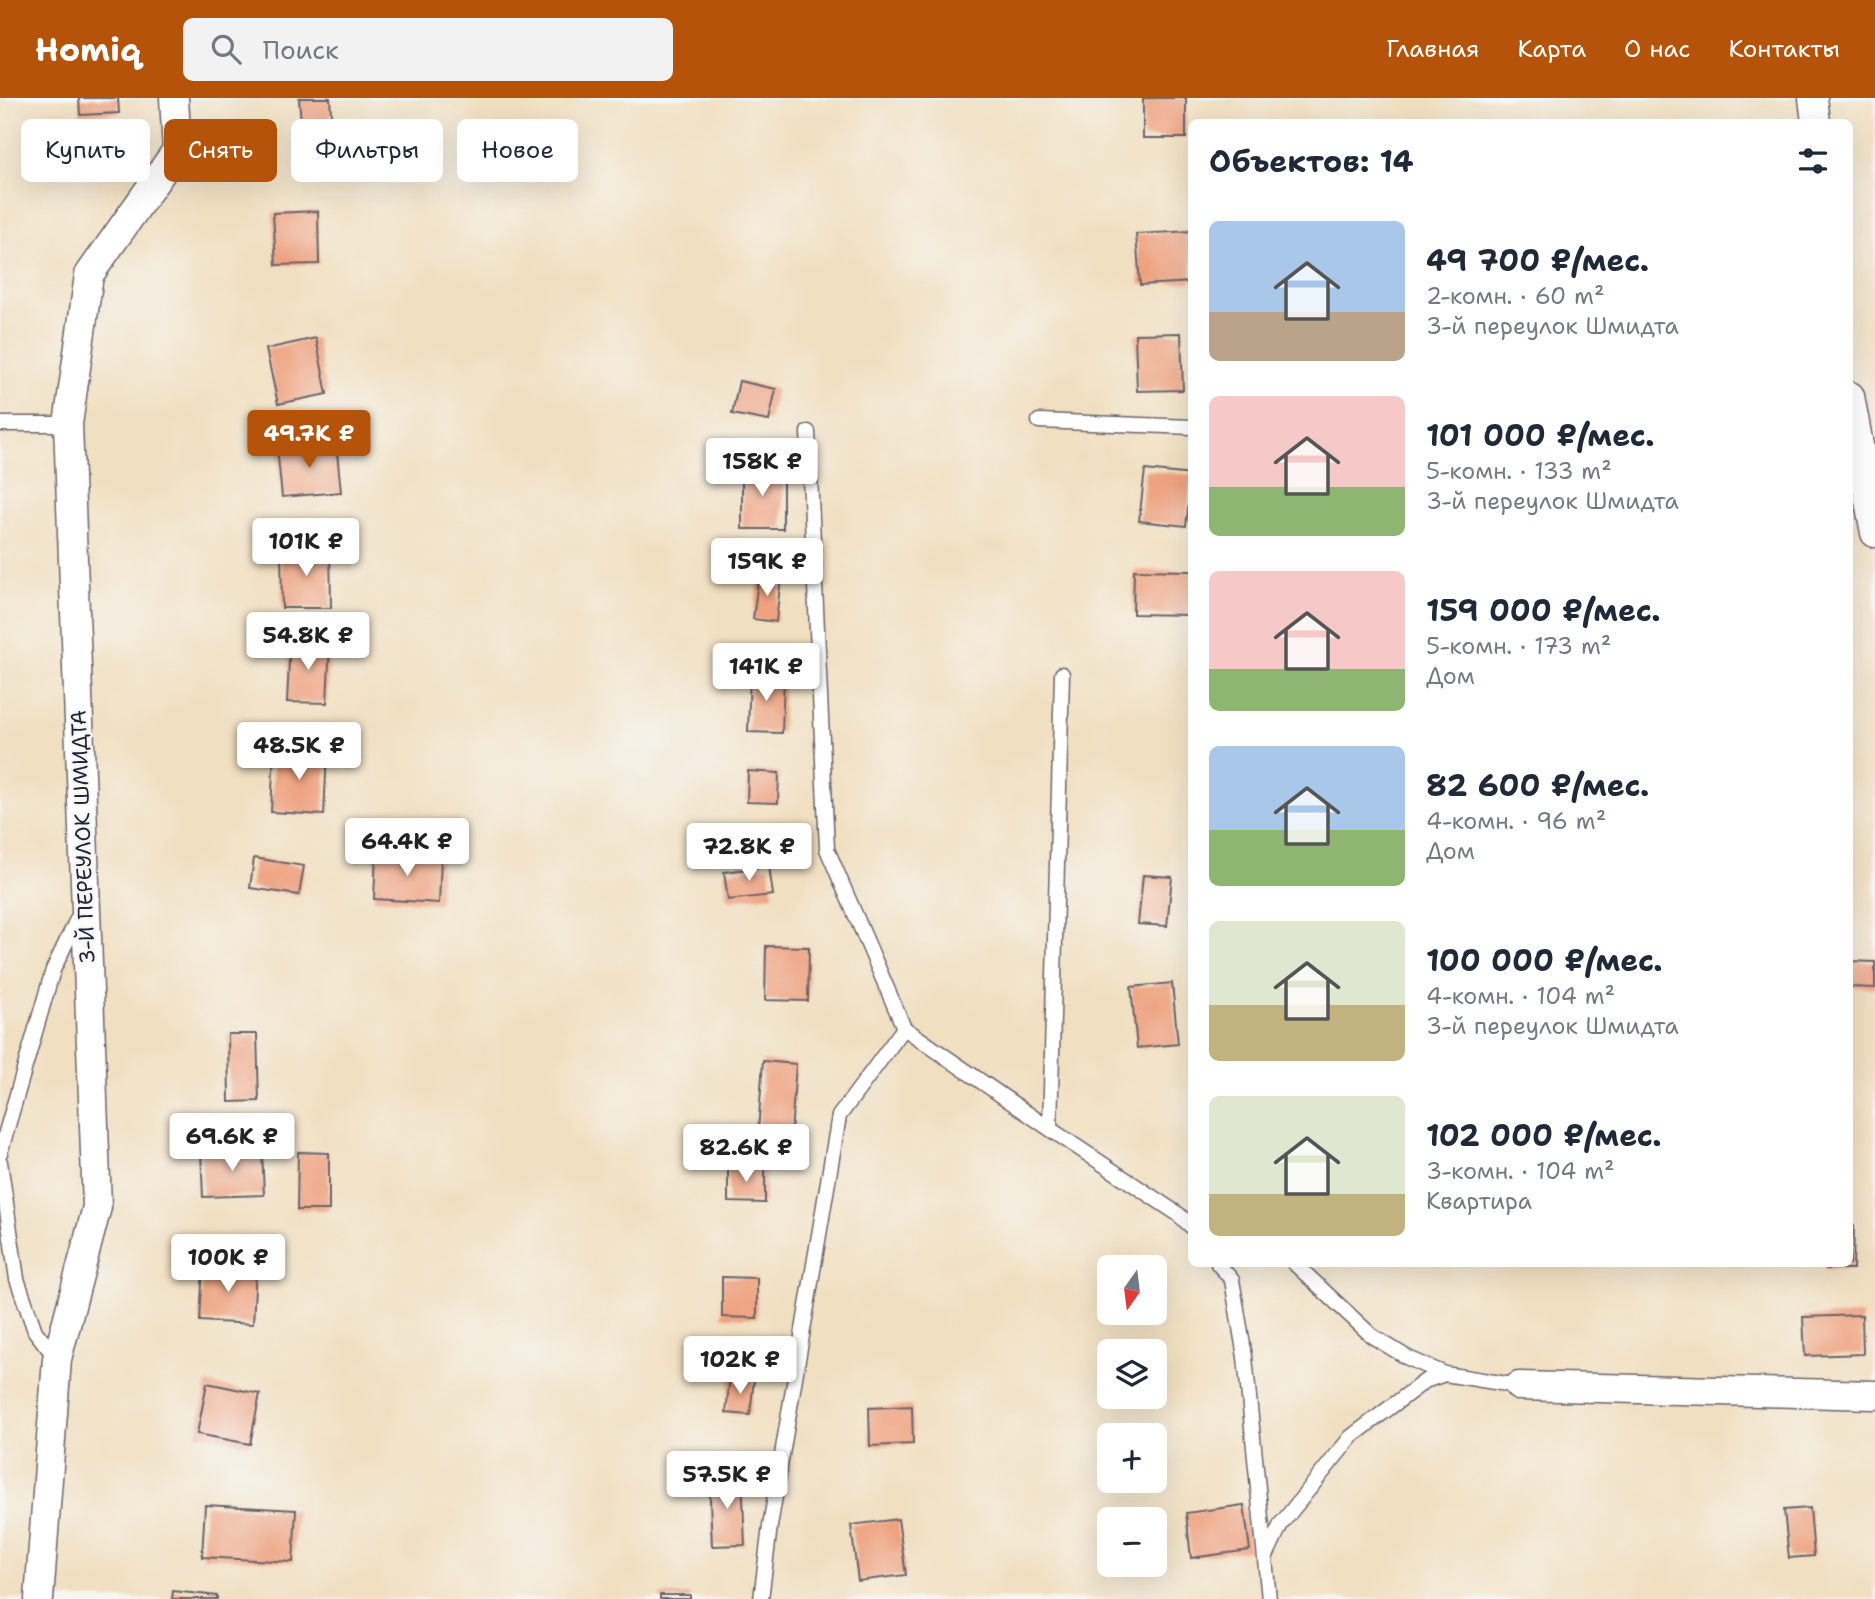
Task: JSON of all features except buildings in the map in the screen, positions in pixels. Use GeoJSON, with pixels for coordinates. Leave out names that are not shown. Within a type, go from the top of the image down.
{"type":"FeatureCollection","features":[{"type":"Feature","properties":{"kind":"street","name":"3-Й ПЕРЕУЛОК ШМИДТА"},"geometry":{"type":"LineString","coordinates":[[39,1599],[57,1359],[97,1206],[68,424],[89,275],[177,150],[174,98]]}},
{"type":"Feature","properties":{"kind":"street"},"geometry":{"type":"LineString","coordinates":[[1813,98],[1816,119]]}},
{"type":"Feature","properties":{"kind":"street"},"geometry":{"type":"LineString","coordinates":[[1853,428],[1857,470],[1875,533]]}},
{"type":"Feature","properties":{"kind":"street"},"geometry":{"type":"LineString","coordinates":[[1519,1385],[1875,1395]]}},
{"type":"Feature","properties":{"kind":"lane"},"geometry":{"type":"LineString","coordinates":[[1039,422],[1188,428]]}},
{"type":"Feature","properties":{"kind":"lane"},"geometry":{"type":"LineString","coordinates":[[0,424],[68,424]]}},
{"type":"Feature","properties":{"kind":"lane"},"geometry":{"type":"LineString","coordinates":[[808,432],[827,849],[904,1028],[1050,1129],[1185,1216]]}},
{"type":"Feature","properties":{"kind":"lane"},"geometry":{"type":"LineString","coordinates":[[1050,1129],[1062,674]]}},
{"type":"Feature","properties":{"kind":"lane"},"geometry":{"type":"LineString","coordinates":[[0,1153],[53,971],[83,906]]}},
{"type":"Feature","properties":{"kind":"lane"},"geometry":{"type":"LineString","coordinates":[[761,1599],[770,1526],[839,1116],[904,1028]]}},
{"type":"Feature","properties":{"kind":"lane"},"geometry":{"type":"LineString","coordinates":[[0,1162],[17,1279],[35,1331],[57,1359]]}},
{"type":"Feature","properties":{"kind":"lane"},"geometry":{"type":"LineString","coordinates":[[1221,1267],[1232,1280],[1245,1357],[1269,1599]]}},
{"type":"Feature","properties":{"kind":"lane"},"geometry":{"type":"LineString","coordinates":[[1298,1267],[1372,1336],[1408,1358],[1446,1374],[1519,1385]]}},
{"type":"Feature","properties":{"kind":"lane"},"geometry":{"type":"LineString","coordinates":[[1265,1558],[1280,1524],[1351,1437],[1425,1381],[1446,1374]]}}]}
